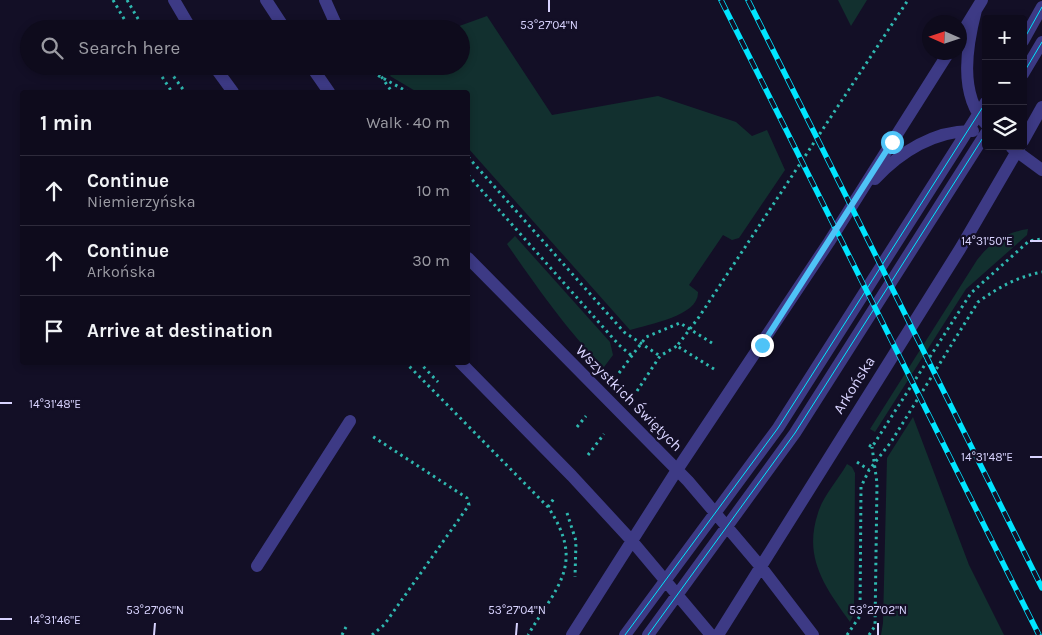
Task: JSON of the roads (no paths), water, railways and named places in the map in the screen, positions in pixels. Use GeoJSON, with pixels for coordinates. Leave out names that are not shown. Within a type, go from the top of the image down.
{"type":"FeatureCollection","features":[{"type":"Feature","properties":{"kind":"street"},"geometry":{"type":"LineString","coordinates":[[174,0],[186,20]]}},
{"type":"Feature","properties":{"kind":"street"},"geometry":{"type":"LineString","coordinates":[[266,0],[279,20]]}},
{"type":"Feature","properties":{"kind":"street"},"geometry":{"type":"LineString","coordinates":[[325,0],[334,20]]}},
{"type":"Feature","properties":{"kind":"street"},"geometry":{"type":"LineString","coordinates":[[967,25],[979,5]]}},
{"type":"Feature","properties":{"kind":"street"},"geometry":{"type":"LineString","coordinates":[[625,635],[798,398],[968,131],[982,119],[969,85],[967,64],[969,38],[979,5]]}},
{"type":"Feature","properties":{"kind":"street"},"geometry":{"type":"LineString","coordinates":[[1027,33],[1042,7]]}},
{"type":"Feature","properties":{"kind":"street"},"geometry":{"type":"LineString","coordinates":[[1027,67],[1042,42]]}},
{"type":"Feature","properties":{"kind":"street"},"geometry":{"type":"LineString","coordinates":[[572,635],[677,470],[762,345],[858,197],[944,60]]}},
{"type":"Feature","properties":{"kind":"street"},"geometry":{"type":"LineString","coordinates":[[221,75],[232,90]]}},
{"type":"Feature","properties":{"kind":"street"},"geometry":{"type":"LineString","coordinates":[[317,75],[328,90]]}},
{"type":"Feature","properties":{"kind":"street","name":"Arkońska"},"geometry":{"type":"LineString","coordinates":[[1027,131],[1042,107]]}},
{"type":"Feature","properties":{"kind":"street"},"geometry":{"type":"LineString","coordinates":[[858,197],[900,155],[921,143],[960,131],[982,133]]}},
{"type":"Feature","properties":{"kind":"street"},"geometry":{"type":"LineString","coordinates":[[648,635],[795,433],[982,139]]}},
{"type":"Feature","properties":{"kind":"street","name":"Arkońska"},"geometry":{"type":"LineString","coordinates":[[718,635],[960,249],[1016,150]]}},
{"type":"Feature","properties":{"kind":"street"},"geometry":{"type":"LineString","coordinates":[[1022,150],[1042,170]]}},
{"type":"Feature","properties":{"kind":"street","name":"Wszystkich Świętych"},"geometry":{"type":"LineString","coordinates":[[470,260],[677,470],[761,567],[813,635]]}},
{"type":"Feature","properties":{"kind":"street"},"geometry":{"type":"LineString","coordinates":[[463,365],[572,476],[632,541],[711,635]]}},
{"type":"Feature","properties":{"kind":"street"},"geometry":{"type":"LineString","coordinates":[[257,566],[350,421]]}},
{"type":"Feature","properties":{"kind":"tram line"},"geometry":{"type":"LineString","coordinates":[[1027,34],[1042,7]]}},
{"type":"Feature","properties":{"kind":"tram line"},"geometry":{"type":"LineString","coordinates":[[1027,67],[1042,42]]}},
{"type":"Feature","properties":{"kind":"tram line"},"geometry":{"type":"LineString","coordinates":[[625,635],[778,428],[984,105]]}},
{"type":"Feature","properties":{"kind":"tram line"},"geometry":{"type":"LineString","coordinates":[[648,635],[795,433],[982,139]]}},
{"type":"Feature","properties":{"kind":"railway"},"geometry":{"type":"LineString","coordinates":[[721,0],[1039,635]]}},
{"type":"Feature","properties":{"kind":"railway"},"geometry":{"type":"LineString","coordinates":[[748,0],[1042,588]]}}]}
